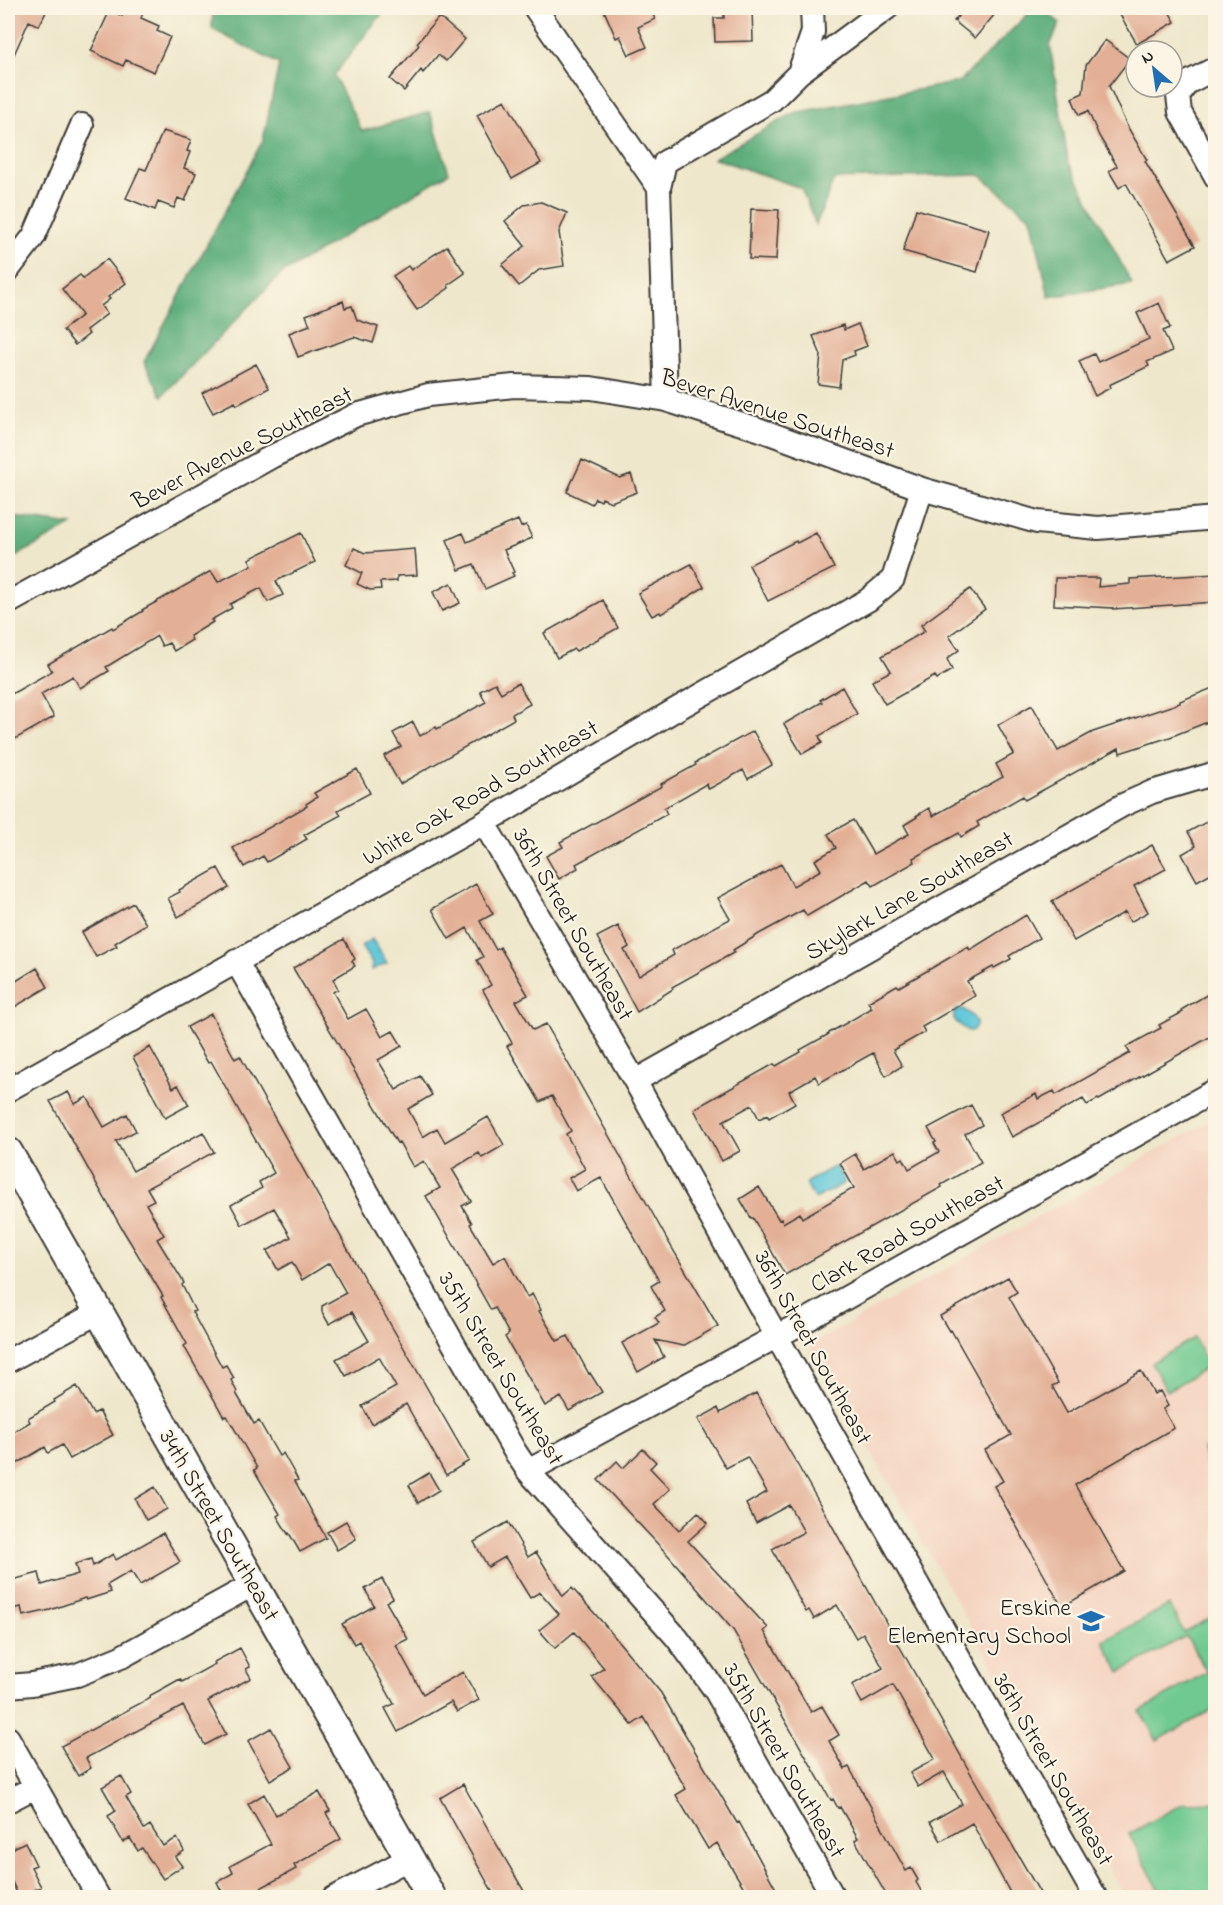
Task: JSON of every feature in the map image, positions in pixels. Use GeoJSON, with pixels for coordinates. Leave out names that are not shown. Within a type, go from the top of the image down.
{"type":"FeatureCollection","features":[{"type":"Feature","properties":{"kind":"street"},"geometry":{"type":"LineString","coordinates":[[535,8],[659,188]]}},
{"type":"Feature","properties":{"kind":"street"},"geometry":{"type":"LineString","coordinates":[[799,73],[813,32],[812,8]]}},
{"type":"Feature","properties":{"kind":"street"},"geometry":{"type":"LineString","coordinates":[[666,400],[659,188],[665,162],[772,100],[799,73],[887,8]]}},
{"type":"Feature","properties":{"kind":"street"},"geometry":{"type":"LineString","coordinates":[[1215,68],[1187,83],[1178,96],[1180,112],[1215,177]]}},
{"type":"Feature","properties":{"kind":"street"},"geometry":{"type":"LineString","coordinates":[[8,270],[34,236],[82,125]]}},
{"type":"Feature","properties":{"kind":"street","name":"Bever Avenue Southeast"},"geometry":{"type":"LineString","coordinates":[[8,603],[273,456],[356,415],[428,395],[514,386],[591,388],[666,400],[758,429],[922,489],[1037,522],[1098,528],[1215,518]]}},
{"type":"Feature","properties":{"kind":"street","name":"White Oak Road Southeast"},"geometry":{"type":"LineString","coordinates":[[8,1090],[484,824],[665,716],[868,600],[893,579],[922,489]]}},
{"type":"Feature","properties":{"kind":"street","name":"Skylark Lane Southeast"},"geometry":{"type":"LineString","coordinates":[[635,1081],[1124,805],[1152,792],[1215,773]]}},
{"type":"Feature","properties":{"kind":"street","name":"36th Street Southeast"},"geometry":{"type":"LineString","coordinates":[[484,824],[635,1081],[777,1337],[1096,1898]]}},
{"type":"Feature","properties":{"kind":"street","name":"35th Street Southeast"},"geometry":{"type":"LineString","coordinates":[[237,961],[514,1450],[528,1471],[677,1638],[715,1690],[834,1898]]}},
{"type":"Feature","properties":{"kind":"street","name":"Clark Road Southeast"},"geometry":{"type":"LineString","coordinates":[[528,1471],[777,1337],[1215,1090]]}},
{"type":"Feature","properties":{"kind":"street","name":"34th Street Southeast"},"geometry":{"type":"LineString","coordinates":[[8,1152],[432,1898]]}},
{"type":"Feature","properties":{"kind":"street"},"geometry":{"type":"LineString","coordinates":[[8,1361],[99,1312]]}},
{"type":"Feature","properties":{"kind":"street"},"geometry":{"type":"LineString","coordinates":[[8,1686],[32,1684],[77,1674],[122,1656],[254,1584]]}},
{"type":"Feature","properties":{"kind":"street"},"geometry":{"type":"LineString","coordinates":[[8,1738],[99,1898]]}},
{"type":"Feature","properties":{"kind":"street"},"geometry":{"type":"LineString","coordinates":[[8,1801],[35,1787]]}},
{"type":"Feature","properties":{"kind":"street"},"geometry":{"type":"LineString","coordinates":[[334,1898],[410,1858]]}},
{"type":"Feature","properties":{"kind":"shaded area","name":"Erskine Elementary School"},"geometry":{"type":"Polygon","coordinates":[[[1215,1118],[1215,1897],[1125,1897],[810,1345],[1215,1118]]]}},
{"type":"Feature","properties":{"kind":"green space"},"geometry":{"type":"Polygon","coordinates":[[[213,8],[382,8],[384,11],[334,75],[362,131],[430,112],[449,173],[281,274],[162,396],[144,362],[263,140],[279,64],[212,29],[213,8]]]}},
{"type":"Feature","properties":{"kind":"green space"},"geometry":{"type":"Polygon","coordinates":[[[1034,8],[1041,8],[1060,23],[1050,45],[1068,161],[1132,284],[1049,297],[1031,218],[980,175],[834,179],[816,225],[801,188],[714,158],[794,113],[959,82],[1034,8]]]}},
{"type":"Feature","properties":{"kind":"green space"},"geometry":{"type":"Polygon","coordinates":[[[8,516],[72,525],[8,561],[8,516]]]}},
{"type":"Feature","properties":{"kind":"green space"},"geometry":{"type":"Polygon","coordinates":[[[1194,1338],[1209,1366],[1167,1391],[1151,1363],[1194,1338]]]}},
{"type":"Feature","properties":{"kind":"green space"},"geometry":{"type":"Polygon","coordinates":[[[1215,1441],[1215,1494],[1203,1449],[1215,1441]]]}},
{"type":"Feature","properties":{"kind":"green space"},"geometry":{"type":"Polygon","coordinates":[[[1169,1605],[1184,1632],[1215,1616],[1215,1708],[1157,1741],[1140,1711],[1207,1672],[1186,1636],[1120,1672],[1103,1641],[1169,1605]]]}},
{"type":"Feature","properties":{"kind":"green space"},"geometry":{"type":"Polygon","coordinates":[[[1215,1802],[1215,1897],[1163,1897],[1129,1834],[1184,1803],[1215,1802]]]}},
{"type":"Feature","properties":{"kind":"water"},"geometry":{"type":"Polygon","coordinates":[[[372,939],[387,963],[372,970],[373,965],[361,946],[372,939]]]}},
{"type":"Feature","properties":{"kind":"water"},"geometry":{"type":"Polygon","coordinates":[[[963,1009],[976,1022],[971,1031],[966,1030],[954,1020],[954,1012],[963,1009]]]}},
{"type":"Feature","properties":{"kind":"water"},"geometry":{"type":"Polygon","coordinates":[[[834,1167],[837,1168],[844,1183],[814,1198],[807,1182],[834,1167]]]}},
{"type":"Feature","properties":{"kind":"building"},"geometry":{"type":"Polygon","coordinates":[[[8,8],[48,8],[39,26],[29,21],[8,68],[8,8]]]}},
{"type":"Feature","properties":{"kind":"building"},"geometry":{"type":"Polygon","coordinates":[[[126,8],[143,13],[141,18],[159,26],[157,31],[170,37],[154,72],[126,60],[123,66],[91,51],[110,10],[122,16],[126,8]]]}},
{"type":"Feature","properties":{"kind":"building"},"geometry":{"type":"Polygon","coordinates":[[[603,8],[650,8],[655,19],[638,27],[647,47],[629,55],[620,36],[616,38],[603,8]]]}},
{"type":"Feature","properties":{"kind":"building"},"geometry":{"type":"Polygon","coordinates":[[[724,8],[752,8],[753,41],[715,42],[714,18],[724,18],[724,8]]]}},
{"type":"Feature","properties":{"kind":"building"},"geometry":{"type":"Polygon","coordinates":[[[965,8],[1000,8],[975,38],[954,21],[965,8]]]}},
{"type":"Feature","properties":{"kind":"building"},"geometry":{"type":"Polygon","coordinates":[[[1116,8],[1167,8],[1175,22],[1146,39],[1134,39],[1116,8]]]}},
{"type":"Feature","properties":{"kind":"building"},"geometry":{"type":"Polygon","coordinates":[[[439,17],[465,39],[446,61],[438,55],[423,73],[421,70],[404,91],[390,79],[439,17]]]}},
{"type":"Feature","properties":{"kind":"building"},"geometry":{"type":"Polygon","coordinates":[[[1105,40],[1124,54],[1124,67],[1109,86],[1127,126],[1147,160],[1145,161],[1195,246],[1169,260],[1126,183],[1119,188],[1109,171],[1117,166],[1099,136],[1088,111],[1079,115],[1072,98],[1083,93],[1086,65],[1105,40]]]}},
{"type":"Feature","properties":{"kind":"building"},"geometry":{"type":"Polygon","coordinates":[[[505,100],[541,163],[512,179],[477,115],[505,100]]]}},
{"type":"Feature","properties":{"kind":"building"},"geometry":{"type":"Polygon","coordinates":[[[163,131],[191,140],[187,151],[190,152],[184,168],[196,173],[185,201],[178,198],[174,208],[158,202],[155,210],[126,198],[140,168],[146,170],[163,131]]]}},
{"type":"Feature","properties":{"kind":"building"},"geometry":{"type":"Polygon","coordinates":[[[541,202],[567,213],[559,232],[564,266],[539,270],[519,286],[502,265],[525,246],[505,221],[524,205],[541,202]]]}},
{"type":"Feature","properties":{"kind":"building"},"geometry":{"type":"Polygon","coordinates":[[[751,209],[779,210],[776,260],[749,259],[751,209]]]}},
{"type":"Feature","properties":{"kind":"building"},"geometry":{"type":"Polygon","coordinates":[[[916,209],[989,230],[977,272],[903,251],[916,209]]]}},
{"type":"Feature","properties":{"kind":"building"},"geometry":{"type":"Polygon","coordinates":[[[447,246],[465,273],[448,285],[449,288],[417,310],[393,276],[408,266],[411,270],[447,246]]]}},
{"type":"Feature","properties":{"kind":"building"},"geometry":{"type":"Polygon","coordinates":[[[107,259],[126,283],[108,297],[110,299],[101,306],[107,314],[86,330],[89,334],[75,345],[63,330],[82,315],[62,289],[80,275],[83,278],[107,259]]]}},
{"type":"Feature","properties":{"kind":"building"},"geometry":{"type":"Polygon","coordinates":[[[343,301],[345,308],[352,306],[357,320],[378,327],[373,343],[354,337],[298,357],[289,333],[310,325],[306,315],[343,301]]]}},
{"type":"Feature","properties":{"kind":"building"},"geometry":{"type":"Polygon","coordinates":[[[1159,303],[1170,328],[1163,331],[1172,351],[1147,362],[1149,366],[1109,385],[1110,388],[1095,396],[1079,361],[1094,354],[1098,362],[1149,339],[1137,313],[1159,303]]]}},
{"type":"Feature","properties":{"kind":"building"},"geometry":{"type":"Polygon","coordinates":[[[858,324],[867,346],[854,351],[855,355],[842,360],[839,387],[818,384],[821,355],[813,336],[843,325],[844,330],[858,324]]]}},
{"type":"Feature","properties":{"kind":"building"},"geometry":{"type":"Polygon","coordinates":[[[256,364],[269,388],[237,405],[235,402],[213,413],[202,393],[256,364]]]}},
{"type":"Feature","properties":{"kind":"building"},"geometry":{"type":"Polygon","coordinates":[[[582,460],[620,478],[631,474],[637,492],[611,502],[595,498],[592,504],[567,492],[582,460]]]}},
{"type":"Feature","properties":{"kind":"building"},"geometry":{"type":"Polygon","coordinates":[[[518,520],[521,527],[526,525],[532,538],[504,550],[514,576],[485,589],[474,564],[459,570],[447,540],[463,533],[467,542],[518,520]]]}},
{"type":"Feature","properties":{"kind":"building"},"geometry":{"type":"Polygon","coordinates":[[[301,533],[315,562],[276,581],[283,595],[268,602],[261,588],[230,604],[232,608],[211,620],[213,622],[190,636],[192,640],[174,651],[169,643],[162,646],[157,636],[106,667],[109,671],[80,688],[73,676],[41,694],[54,717],[8,743],[8,696],[52,671],[48,664],[112,627],[113,629],[211,571],[218,582],[252,565],[249,559],[301,533]]]}},
{"type":"Feature","properties":{"kind":"building"},"geometry":{"type":"Polygon","coordinates":[[[816,533],[834,568],[768,601],[749,565],[816,533]]]}},
{"type":"Feature","properties":{"kind":"building"},"geometry":{"type":"Polygon","coordinates":[[[354,548],[365,553],[415,549],[417,575],[397,576],[397,581],[380,582],[381,589],[370,590],[357,584],[362,573],[346,565],[354,548]]]}},
{"type":"Feature","properties":{"kind":"building"},"geometry":{"type":"Polygon","coordinates":[[[691,564],[704,587],[661,614],[660,612],[652,616],[638,593],[691,564]]]}},
{"type":"Feature","properties":{"kind":"building"},"geometry":{"type":"Polygon","coordinates":[[[1215,574],[1215,602],[1113,609],[1054,605],[1055,578],[1099,578],[1098,587],[1130,584],[1130,579],[1215,574]]]}},
{"type":"Feature","properties":{"kind":"building"},"geometry":{"type":"Polygon","coordinates":[[[451,583],[460,603],[442,611],[433,592],[451,583]]]}},
{"type":"Feature","properties":{"kind":"building"},"geometry":{"type":"Polygon","coordinates":[[[970,589],[985,609],[949,636],[959,650],[947,659],[952,670],[937,679],[935,676],[885,704],[872,681],[891,671],[882,656],[925,631],[921,625],[970,589]]]}},
{"type":"Feature","properties":{"kind":"building"},"geometry":{"type":"Polygon","coordinates":[[[603,600],[618,628],[576,651],[574,649],[557,658],[544,633],[603,600]]]}},
{"type":"Feature","properties":{"kind":"building"},"geometry":{"type":"Polygon","coordinates":[[[495,683],[501,693],[518,683],[530,704],[512,714],[514,719],[400,784],[384,756],[401,747],[393,733],[413,722],[420,736],[436,727],[437,729],[486,702],[480,691],[495,683]]]}},
{"type":"Feature","properties":{"kind":"building"},"geometry":{"type":"Polygon","coordinates":[[[842,687],[857,714],[819,736],[822,743],[802,754],[784,724],[822,702],[820,700],[842,687]]]}},
{"type":"Feature","properties":{"kind":"building"},"geometry":{"type":"Polygon","coordinates":[[[1215,687],[1215,719],[1120,753],[1119,748],[1025,800],[1023,796],[977,822],[979,826],[961,837],[959,833],[913,858],[915,862],[873,886],[869,880],[807,916],[803,910],[759,934],[733,950],[735,952],[672,987],[673,989],[637,1012],[597,937],[618,926],[629,947],[624,950],[639,976],[674,955],[672,950],[730,919],[718,898],[781,864],[793,886],[821,870],[815,860],[836,848],[828,834],[853,820],[873,854],[909,834],[904,825],[929,808],[933,816],[1003,777],[996,764],[1014,754],[998,725],[1032,705],[1058,751],[1093,732],[1180,703],[1180,701],[1215,687]]]}},
{"type":"Feature","properties":{"kind":"building"},"geometry":{"type":"Polygon","coordinates":[[[753,731],[772,765],[748,779],[743,770],[709,789],[706,784],[664,808],[667,814],[576,864],[578,868],[559,879],[546,856],[563,847],[560,842],[662,786],[661,784],[696,765],[695,763],[753,731]]]}},
{"type":"Feature","properties":{"kind":"building"},"geometry":{"type":"Polygon","coordinates":[[[357,769],[370,793],[338,810],[341,815],[304,835],[307,839],[267,862],[263,856],[244,867],[233,848],[307,806],[306,804],[317,797],[314,793],[357,769]]]}},
{"type":"Feature","properties":{"kind":"building"},"geometry":{"type":"Polygon","coordinates":[[[1210,820],[1215,829],[1215,871],[1197,881],[1182,854],[1196,846],[1188,832],[1210,820]]]}},
{"type":"Feature","properties":{"kind":"building"},"geometry":{"type":"Polygon","coordinates":[[[1152,845],[1166,869],[1134,886],[1148,912],[1130,922],[1125,912],[1074,941],[1052,901],[1152,845]]]}},
{"type":"Feature","properties":{"kind":"building"},"geometry":{"type":"Polygon","coordinates":[[[218,868],[229,888],[178,917],[168,898],[218,868]]]}},
{"type":"Feature","properties":{"kind":"building"},"geometry":{"type":"Polygon","coordinates":[[[476,884],[493,914],[480,921],[496,950],[500,947],[528,995],[516,1001],[533,1030],[546,1024],[718,1326],[683,1346],[655,1340],[664,1357],[638,1372],[622,1343],[659,1323],[655,1317],[665,1311],[651,1286],[659,1281],[601,1178],[576,1191],[569,1178],[585,1169],[566,1134],[571,1131],[552,1096],[540,1102],[507,1046],[512,1043],[483,990],[491,985],[477,960],[483,957],[467,928],[449,939],[432,909],[476,884]]]}},
{"type":"Feature","properties":{"kind":"building"},"geometry":{"type":"Polygon","coordinates":[[[133,903],[146,924],[115,943],[117,946],[96,957],[82,932],[133,903]]]}},
{"type":"Feature","properties":{"kind":"building"},"geometry":{"type":"Polygon","coordinates":[[[1026,915],[1039,938],[1009,956],[1011,959],[967,981],[975,996],[922,1027],[925,1032],[893,1050],[902,1066],[886,1076],[873,1053],[819,1083],[815,1076],[789,1091],[795,1103],[769,1118],[767,1115],[759,1119],[752,1105],[723,1121],[740,1151],[722,1161],[694,1109],[774,1064],[776,1066],[801,1052],[800,1050],[872,1008],[868,1002],[968,947],[970,950],[1026,915]]]}},
{"type":"Feature","properties":{"kind":"building"},"geometry":{"type":"Polygon","coordinates":[[[344,939],[355,959],[352,961],[355,966],[333,979],[338,989],[333,992],[348,1019],[366,1009],[382,1037],[393,1031],[402,1046],[378,1060],[396,1090],[420,1076],[432,1095],[408,1109],[423,1137],[437,1128],[445,1142],[488,1117],[504,1145],[482,1158],[479,1153],[452,1169],[471,1201],[462,1206],[493,1263],[505,1256],[527,1297],[532,1294],[541,1310],[539,1311],[557,1341],[568,1336],[602,1392],[569,1411],[561,1397],[545,1406],[505,1337],[509,1334],[495,1308],[491,1310],[426,1196],[440,1188],[424,1161],[413,1167],[293,968],[344,939]]]}},
{"type":"Feature","properties":{"kind":"building"},"geometry":{"type":"Polygon","coordinates":[[[37,968],[48,987],[8,1011],[8,986],[37,968]]]}},
{"type":"Feature","properties":{"kind":"building"},"geometry":{"type":"Polygon","coordinates":[[[1215,990],[1215,1034],[1099,1100],[1087,1105],[1083,1099],[1012,1137],[1000,1113],[1036,1094],[1038,1099],[1054,1091],[1056,1095],[1130,1053],[1126,1047],[1161,1028],[1159,1025],[1215,990]]]}},
{"type":"Feature","properties":{"kind":"building"},"geometry":{"type":"Polygon","coordinates":[[[211,1014],[235,1059],[240,1056],[469,1461],[446,1475],[406,1404],[372,1424],[362,1406],[396,1387],[379,1357],[346,1376],[336,1359],[369,1341],[352,1312],[329,1324],[322,1312],[322,1306],[346,1293],[329,1263],[302,1280],[292,1262],[278,1270],[267,1251],[291,1237],[274,1208],[242,1225],[231,1205],[262,1188],[259,1182],[274,1173],[211,1061],[208,1063],[187,1027],[211,1014]]]}},
{"type":"Feature","properties":{"kind":"building"},"geometry":{"type":"Polygon","coordinates":[[[150,1047],[173,1088],[178,1085],[189,1105],[165,1118],[133,1057],[150,1047]]]}},
{"type":"Feature","properties":{"kind":"building"},"geometry":{"type":"Polygon","coordinates":[[[68,1092],[75,1104],[87,1097],[104,1127],[127,1114],[136,1131],[116,1141],[133,1171],[203,1132],[214,1152],[147,1188],[154,1200],[146,1204],[164,1235],[157,1239],[184,1283],[182,1285],[195,1311],[192,1312],[222,1367],[226,1365],[234,1378],[231,1380],[236,1393],[254,1424],[259,1421],[279,1456],[283,1453],[298,1480],[295,1481],[326,1538],[300,1552],[277,1516],[280,1514],[254,1470],[257,1468],[227,1416],[224,1417],[184,1346],[187,1344],[161,1297],[163,1296],[50,1101],[68,1092]]]}},
{"type":"Feature","properties":{"kind":"building"},"geometry":{"type":"Polygon","coordinates":[[[971,1105],[982,1125],[965,1134],[981,1162],[941,1185],[942,1187],[785,1275],[740,1199],[759,1187],[783,1223],[800,1213],[802,1218],[854,1188],[840,1163],[855,1154],[864,1169],[895,1151],[900,1160],[903,1158],[909,1169],[939,1152],[928,1128],[971,1105]]]}},
{"type":"Feature","properties":{"kind":"building"},"geometry":{"type":"Polygon","coordinates":[[[1008,1277],[1017,1292],[1009,1297],[1058,1383],[1052,1386],[1067,1413],[1141,1371],[1154,1394],[1160,1391],[1168,1406],[1163,1409],[1174,1428],[1075,1485],[1124,1571],[1062,1607],[994,1486],[1003,1481],[985,1450],[1011,1435],[951,1330],[949,1331],[940,1316],[1008,1277]]]}},
{"type":"Feature","properties":{"kind":"building"},"geometry":{"type":"Polygon","coordinates":[[[77,1386],[93,1414],[99,1411],[113,1435],[70,1459],[62,1445],[48,1453],[45,1447],[8,1469],[8,1435],[30,1422],[28,1418],[77,1386]]]}},
{"type":"Feature","properties":{"kind":"building"},"geometry":{"type":"Polygon","coordinates":[[[756,1393],[1043,1898],[1013,1898],[972,1823],[941,1841],[930,1822],[962,1804],[944,1772],[918,1787],[910,1773],[935,1759],[893,1685],[862,1703],[852,1685],[883,1668],[863,1633],[856,1638],[837,1605],[814,1619],[809,1610],[806,1612],[772,1549],[804,1532],[789,1505],[756,1523],[746,1504],[767,1492],[747,1457],[726,1468],[698,1419],[718,1408],[720,1413],[756,1393]]]}},
{"type":"Feature","properties":{"kind":"building"},"geometry":{"type":"Polygon","coordinates":[[[643,1449],[656,1462],[650,1468],[670,1489],[654,1504],[679,1530],[698,1512],[708,1523],[688,1541],[768,1628],[764,1631],[811,1712],[822,1706],[839,1735],[829,1741],[845,1769],[849,1767],[906,1871],[911,1868],[925,1898],[888,1898],[855,1840],[858,1838],[840,1807],[838,1808],[833,1799],[831,1800],[733,1630],[668,1555],[598,1480],[617,1461],[623,1468],[643,1449]]]}},
{"type":"Feature","properties":{"kind":"building"},"geometry":{"type":"Polygon","coordinates":[[[429,1473],[439,1490],[418,1503],[409,1485],[429,1473]]]}},
{"type":"Feature","properties":{"kind":"building"},"geometry":{"type":"Polygon","coordinates":[[[155,1487],[167,1509],[146,1520],[135,1499],[155,1487]]]}},
{"type":"Feature","properties":{"kind":"building"},"geometry":{"type":"Polygon","coordinates":[[[346,1521],[356,1539],[337,1550],[327,1532],[346,1521]]]}},
{"type":"Feature","properties":{"kind":"building"},"geometry":{"type":"Polygon","coordinates":[[[508,1522],[528,1557],[536,1552],[563,1596],[572,1588],[661,1693],[737,1823],[739,1822],[781,1898],[750,1898],[717,1843],[708,1849],[676,1795],[686,1789],[644,1717],[632,1725],[592,1677],[604,1668],[574,1632],[555,1648],[539,1630],[559,1614],[540,1592],[530,1598],[505,1557],[488,1567],[474,1542],[508,1522]]]}},
{"type":"Feature","properties":{"kind":"building"},"geometry":{"type":"Polygon","coordinates":[[[163,1533],[180,1562],[140,1585],[131,1571],[107,1585],[111,1592],[86,1600],[85,1598],[23,1616],[21,1607],[8,1610],[8,1581],[39,1573],[42,1585],[78,1574],[75,1564],[91,1559],[93,1566],[113,1554],[116,1560],[163,1533]]]}},
{"type":"Feature","properties":{"kind":"building"},"geometry":{"type":"Polygon","coordinates":[[[382,1579],[393,1598],[386,1602],[408,1639],[396,1645],[423,1694],[463,1672],[479,1700],[457,1712],[451,1702],[398,1732],[385,1708],[394,1704],[359,1641],[354,1644],[342,1624],[374,1606],[365,1589],[382,1579]]]}},
{"type":"Feature","properties":{"kind":"building"},"geometry":{"type":"Polygon","coordinates":[[[240,1648],[250,1667],[246,1669],[251,1678],[208,1701],[226,1734],[205,1745],[183,1706],[86,1758],[91,1768],[78,1776],[61,1746],[150,1698],[149,1696],[180,1679],[182,1682],[215,1664],[214,1662],[240,1648]]]}},
{"type":"Feature","properties":{"kind":"building"},"geometry":{"type":"Polygon","coordinates":[[[271,1728],[293,1767],[270,1780],[248,1741],[271,1728]]]}},
{"type":"Feature","properties":{"kind":"building"},"geometry":{"type":"Polygon","coordinates":[[[121,1776],[131,1794],[126,1797],[144,1829],[150,1825],[163,1846],[177,1838],[184,1851],[175,1857],[182,1866],[163,1879],[142,1848],[138,1851],[130,1838],[123,1842],[108,1816],[116,1811],[102,1787],[121,1776]]]}},
{"type":"Feature","properties":{"kind":"building"},"geometry":{"type":"Polygon","coordinates":[[[463,1784],[528,1898],[496,1898],[440,1798],[463,1784]]]}},
{"type":"Feature","properties":{"kind":"building"},"geometry":{"type":"Polygon","coordinates":[[[319,1792],[330,1811],[326,1813],[341,1839],[294,1865],[296,1869],[242,1898],[225,1898],[217,1882],[233,1873],[230,1866],[271,1844],[248,1804],[264,1794],[276,1815],[319,1792]]]}},
{"type":"Feature","properties":{"kind":"building"},"geometry":{"type":"Polygon","coordinates":[[[25,1842],[36,1865],[31,1867],[41,1887],[19,1897],[8,1873],[8,1851],[25,1842]]]}},
{"type":"Feature","properties":{"kind":"place","name":"Erskine Elementary School"},"geometry":{"type":"Point","coordinates":[1091,1621]}}]}
